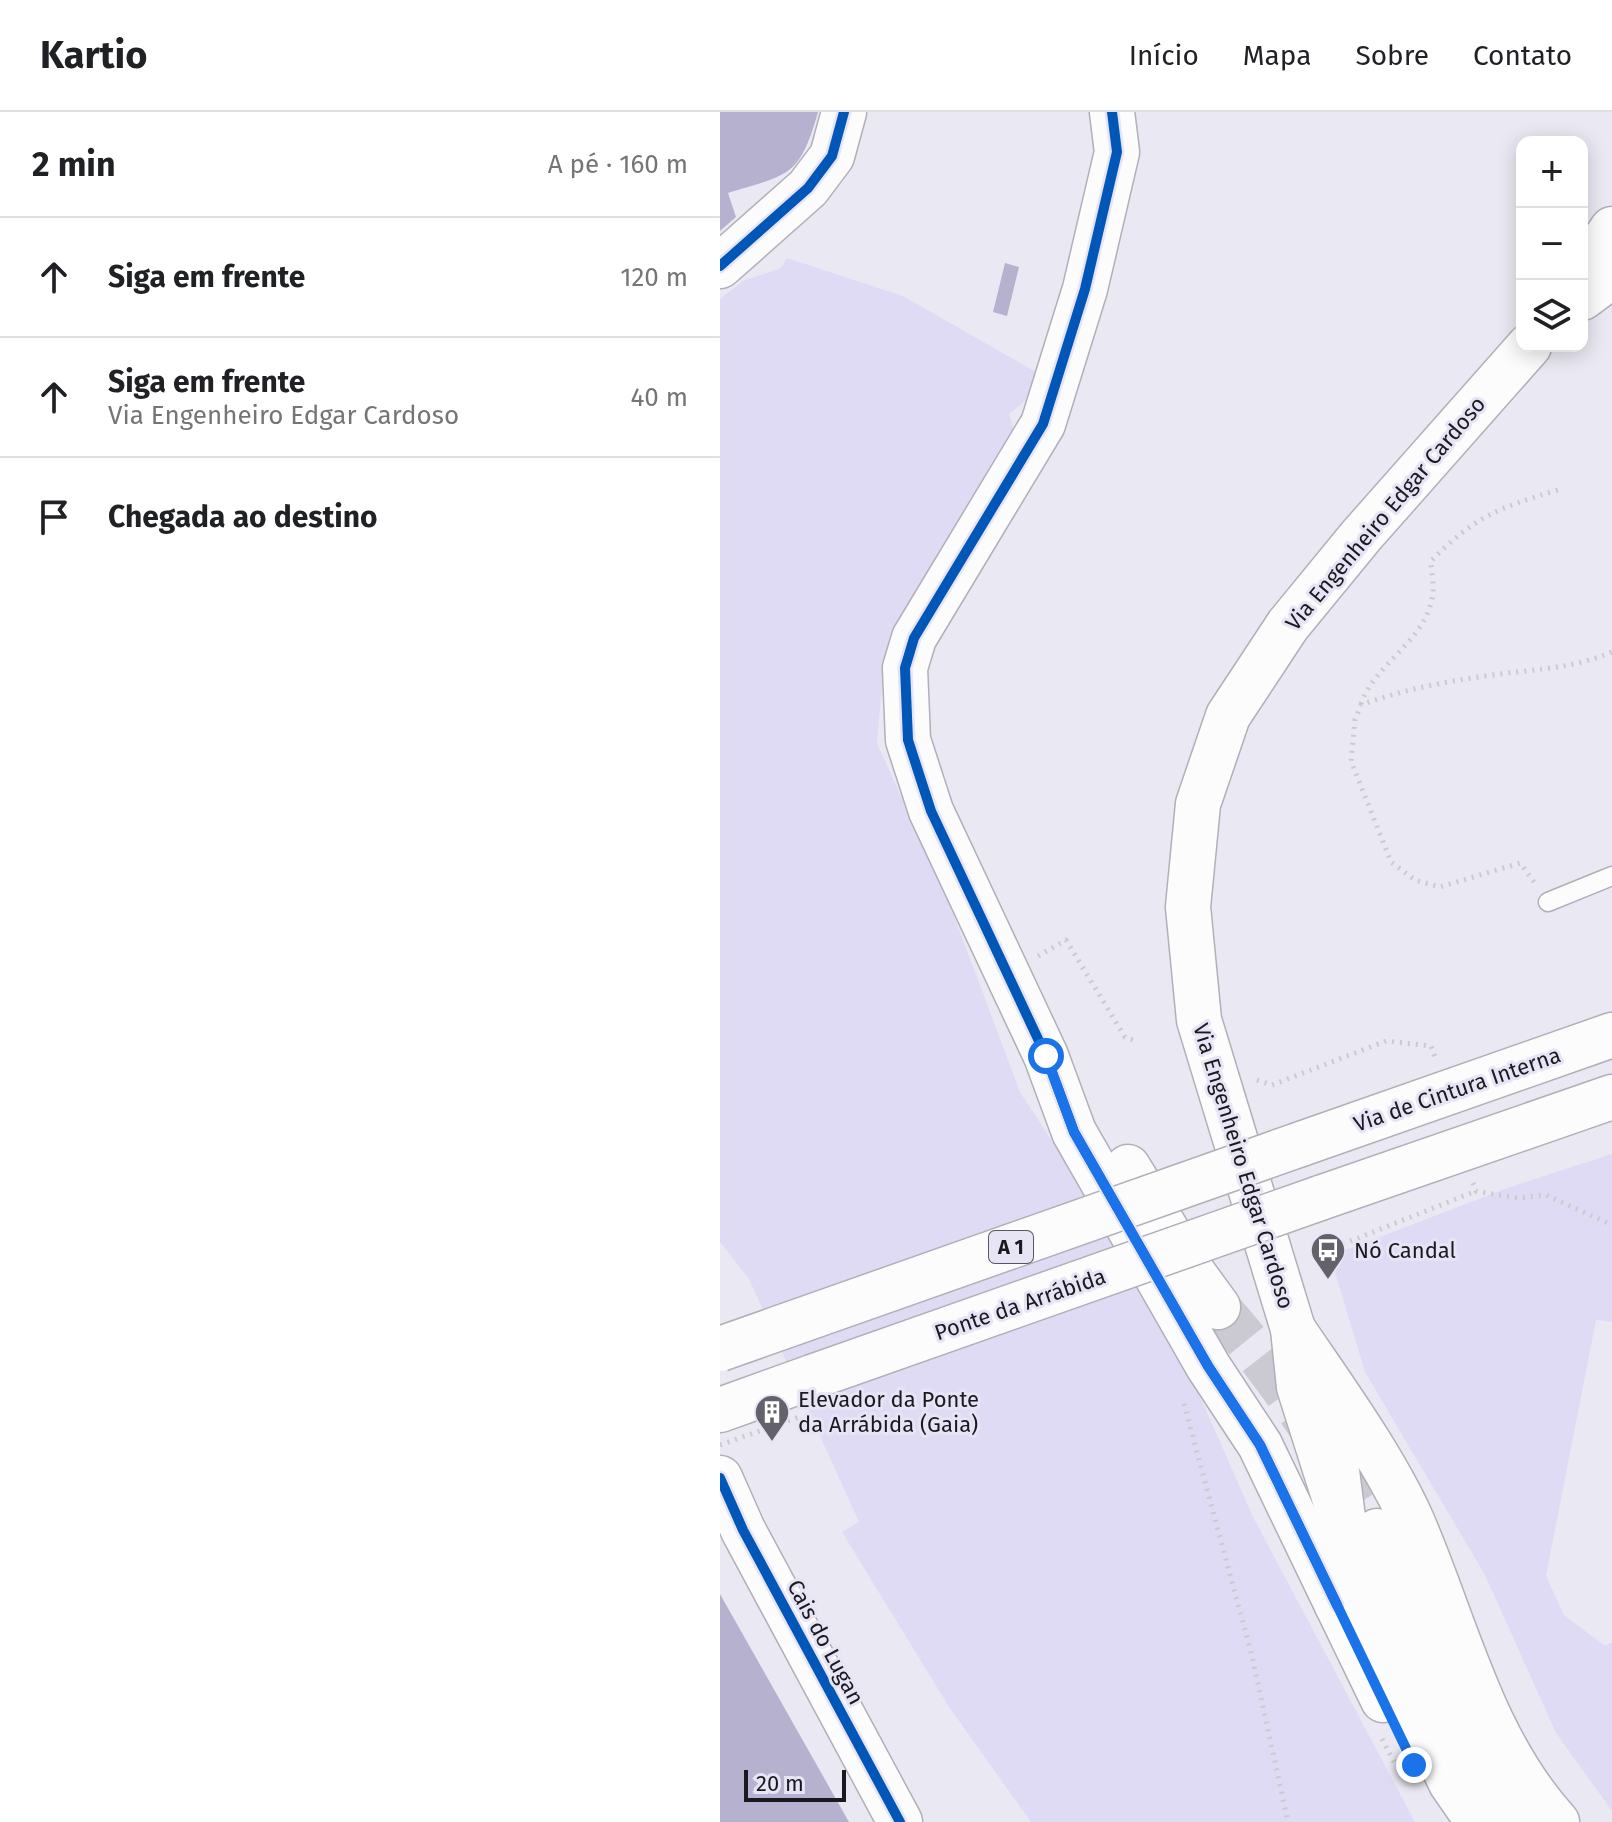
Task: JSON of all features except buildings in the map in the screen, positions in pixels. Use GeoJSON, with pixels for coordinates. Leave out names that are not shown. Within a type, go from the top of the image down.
{"type":"FeatureCollection","features":[{"type":"Feature","properties":{"kind":"main road"},"geometry":{"type":"LineString","coordinates":[[720,266],[808,188],[832,156],[844,112]]}},
{"type":"Feature","properties":{"kind":"main road"},"geometry":{"type":"LineString","coordinates":[[1112,112],[1117,152],[1085,289],[1043,424],[914,638],[905,668],[908,740],[931,811],[1046,1056],[1074,1132],[1208,1366],[1260,1445],[1414,1765],[1450,1822]]}},
{"type":"Feature","properties":{"kind":"main road"},"geometry":{"type":"LineString","coordinates":[[1588,265],[1612,229]]}},
{"type":"Feature","properties":{"kind":"main road"},"geometry":{"type":"LineString","coordinates":[[1588,294],[1612,276]]}},
{"type":"Feature","properties":{"kind":"main road","name":"Via Engenheiro Edgar Cardoso"},"geometry":{"type":"LineString","coordinates":[[1478,1822],[1451,1783],[1414,1706],[1362,1534],[1299,1387],[1293,1329],[1199,1020],[1188,907],[1198,804],[1228,716],[1288,625],[1361,536],[1524,352]]}},
{"type":"Feature","properties":{"kind":"main road","name":"Via de Cintura Interna"},"geometry":{"type":"LineString","coordinates":[[720,1349],[1612,1035]]}},
{"type":"Feature","properties":{"kind":"main road"},"geometry":{"type":"LineString","coordinates":[[1046,1056],[1100,1119],[1191,1270],[1218,1307]]}},
{"type":"Feature","properties":{"kind":"main road","name":"Ponte da Arrábida"},"geometry":{"type":"LineString","coordinates":[[720,1410],[1612,1097]]}},
{"type":"Feature","properties":{"kind":"main road"},"geometry":{"type":"LineString","coordinates":[[1293,1329],[1342,1401],[1411,1519],[1495,1729],[1541,1805],[1557,1822]]}},
{"type":"Feature","properties":{"kind":"main road","name":"Cais do Lugan"},"geometry":{"type":"LineString","coordinates":[[720,1478],[743,1530],[900,1822]]}},
{"type":"Feature","properties":{"kind":"main road"},"geometry":{"type":"LineString","coordinates":[[1362,1534],[1460,1730],[1512,1822]]}},
{"type":"Feature","properties":{"kind":"lane"},"geometry":{"type":"LineString","coordinates":[[1548,902],[1612,876]]}},
{"type":"Feature","properties":{"kind":"lane"},"geometry":{"type":"LineString","coordinates":[[1342,1401],[1346,1447],[1356,1496],[1356,1517],[1362,1534]]}},
{"type":"Feature","properties":{"kind":"path"},"geometry":{"type":"LineString","coordinates":[[1548,902],[1520,863],[1440,887],[1415,880],[1391,862],[1351,761],[1355,720],[1367,686],[1417,634],[1433,594],[1431,561],[1458,533],[1501,506],[1558,490]]}},
{"type":"Feature","properties":{"kind":"path"},"geometry":{"type":"LineString","coordinates":[[1361,705],[1402,693],[1518,672],[1550,671],[1612,652]]}},
{"type":"Feature","properties":{"kind":"path"},"geometry":{"type":"LineString","coordinates":[[1031,960],[1066,940],[1125,1037],[1136,1041]]}},
{"type":"Feature","properties":{"kind":"path"},"geometry":{"type":"LineString","coordinates":[[1255,1079],[1272,1085],[1386,1041],[1431,1046]]}},
{"type":"Feature","properties":{"kind":"path"},"geometry":{"type":"LineString","coordinates":[[1471,1179],[1476,1191]]}},
{"type":"Feature","properties":{"kind":"path"},"geometry":{"type":"LineString","coordinates":[[1313,1256],[1476,1191],[1517,1198],[1546,1195],[1612,1225]]}},
{"type":"Feature","properties":{"kind":"path"},"geometry":{"type":"LineString","coordinates":[[1208,1366],[1179,1386],[1252,1656],[1288,1822]]}},
{"type":"Feature","properties":{"kind":"shaded area"},"geometry":{"type":"Polygon","coordinates":[[[720,112],[818,112],[797,162],[778,177],[728,193],[736,217],[720,231],[720,112]]]}},
{"type":"Feature","properties":{"kind":"shaded area"},"geometry":{"type":"Polygon","coordinates":[[[787,258],[903,296],[1043,376],[1024,402],[1009,414],[1014,430],[894,636],[884,661],[877,743],[951,908],[1020,1092],[1161,1308],[1253,1517],[1415,1822],[1031,1822],[949,1707],[842,1532],[859,1522],[749,1279],[720,1242],[720,299],[743,281],[781,268],[787,258]]]}},
{"type":"Feature","properties":{"kind":"shaded area"},"geometry":{"type":"Polygon","coordinates":[[[1005,263],[1019,267],[1007,316],[993,312],[1005,263]]]}},
{"type":"Feature","properties":{"kind":"shaded area"},"geometry":{"type":"Polygon","coordinates":[[[1612,1154],[1612,1322],[1596,1320],[1546,1576],[1564,1615],[1605,1646],[1612,1642],[1612,1811],[1556,1733],[1485,1575],[1365,1372],[1330,1256],[1510,1187],[1612,1154]]]}},
{"type":"Feature","properties":{"kind":"shaded area"},"geometry":{"type":"Polygon","coordinates":[[[720,1594],[849,1822],[720,1822],[720,1594]]]}},
{"type":"Feature","properties":{"kind":"tunnel"},"geometry":{"type":"LineString","coordinates":[[1218,1307],[1283,1388],[1377,1531]]}},
{"type":"Feature","properties":{"kind":"cycle path"},"geometry":{"type":"LineString","coordinates":[[720,266],[808,188],[832,156],[844,112]]}},
{"type":"Feature","properties":{"kind":"cycle path"},"geometry":{"type":"LineString","coordinates":[[1112,112],[1117,152],[1085,289],[1043,424],[914,638],[905,668],[908,740],[931,811],[1046,1056],[1074,1132],[1208,1366],[1260,1445],[1337,1605]]}},
{"type":"Feature","properties":{"kind":"cycle path"},"geometry":{"type":"LineString","coordinates":[[720,1478],[743,1530],[900,1822]]}},
{"type":"Feature","properties":{"kind":"place","name":"Nó Candal"},"geometry":{"type":"Point","coordinates":[1328,1281]}},
{"type":"Feature","properties":{"kind":"place","name":"Elevador da Ponte da Arrábida (Gaia)"},"geometry":{"type":"Point","coordinates":[772,1443]}},
{"type":"Feature","properties":{"kind":"route"},"geometry":{"type":"LineString","coordinates":[[1046,1056],[1074,1132],[1208,1366],[1260,1445],[1414,1765]]}}]}
